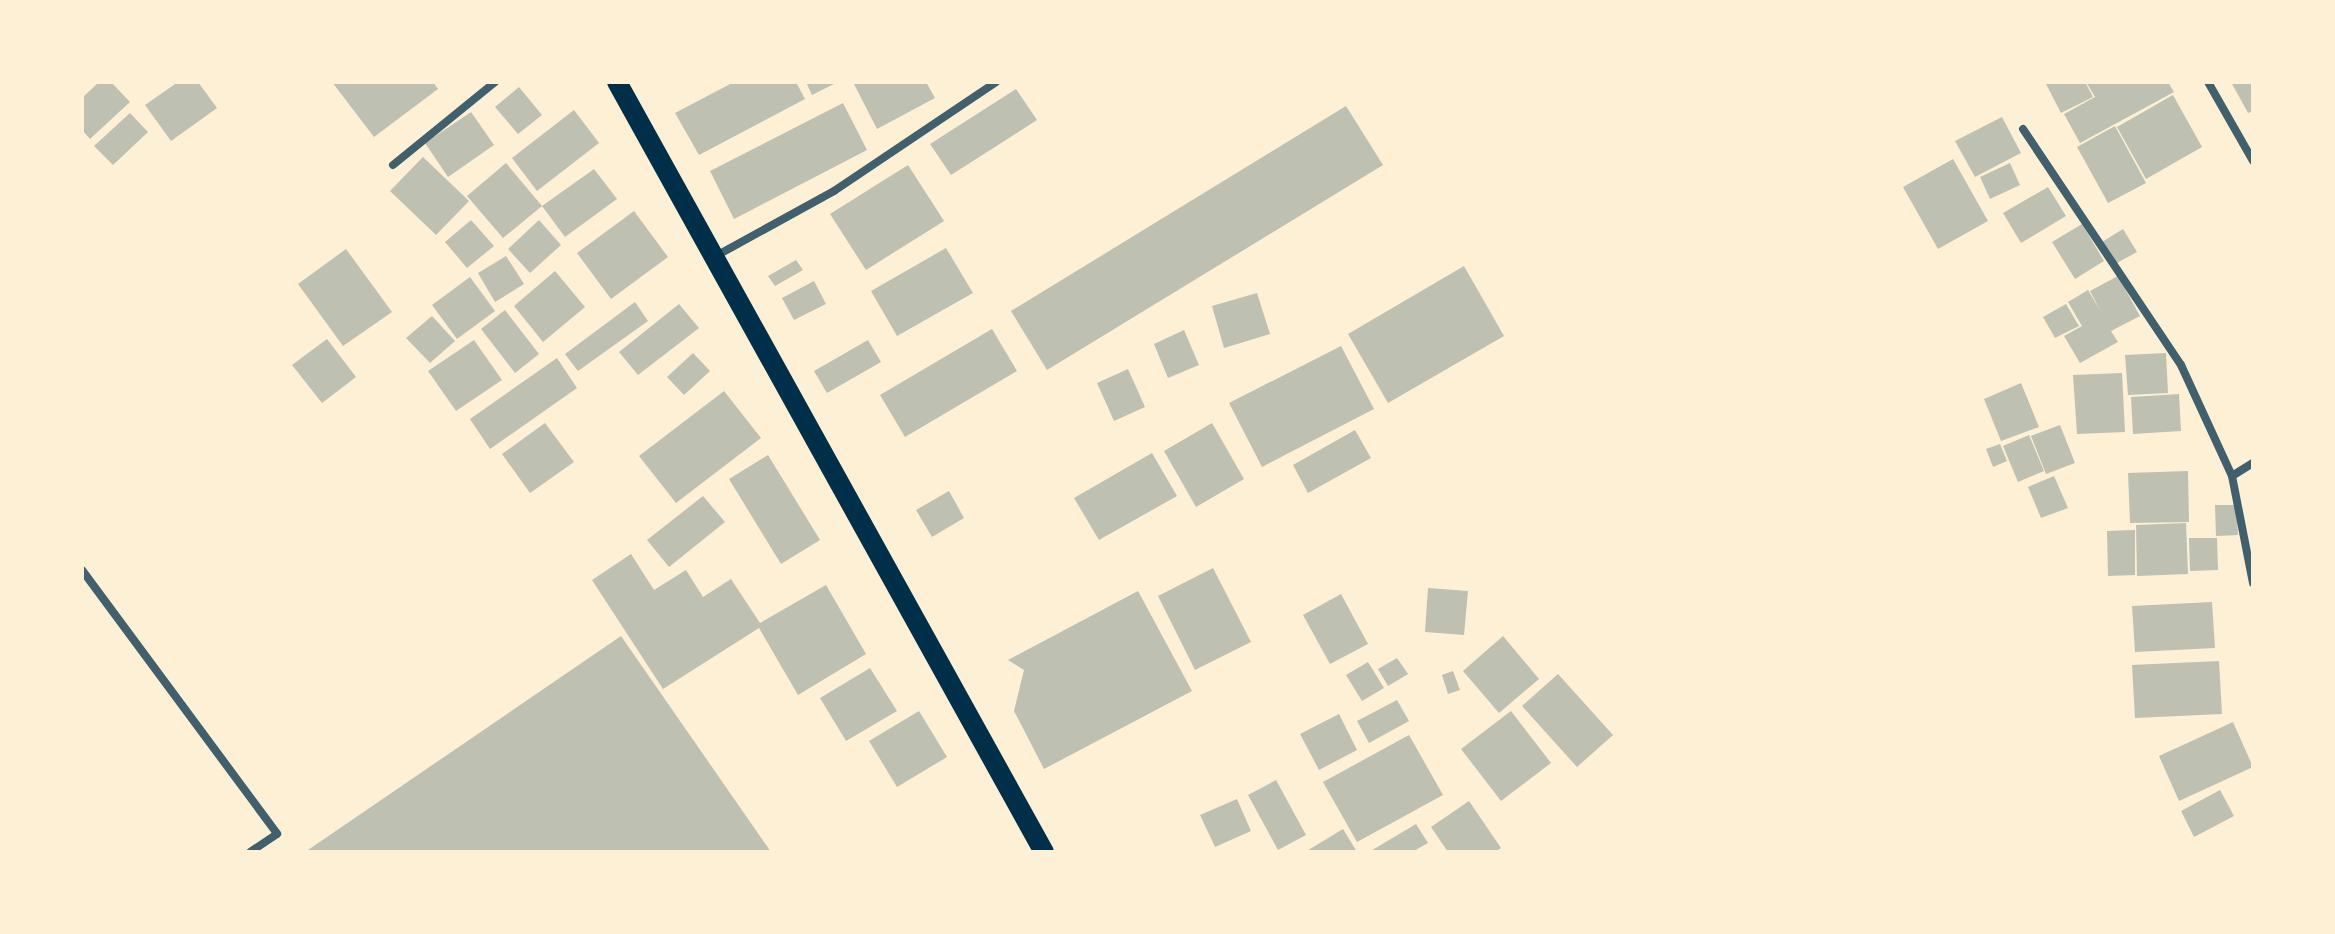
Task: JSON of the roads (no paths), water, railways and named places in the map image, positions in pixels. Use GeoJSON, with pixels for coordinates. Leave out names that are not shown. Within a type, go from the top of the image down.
{"type":"FeatureCollection","features":[{"type":"Feature","properties":{"kind":"main road"},"geometry":{"type":"LineString","coordinates":[[617,82],[1044,852]]}},
{"type":"Feature","properties":{"kind":"street"},"geometry":{"type":"LineString","coordinates":[[393,165],[495,82]]}},
{"type":"Feature","properties":{"kind":"street"},"geometry":{"type":"LineString","coordinates":[[714,257],[834,191],[996,82]]}},
{"type":"Feature","properties":{"kind":"street"},"geometry":{"type":"LineString","coordinates":[[2208,82],[2253,161]]}},
{"type":"Feature","properties":{"kind":"street"},"geometry":{"type":"LineString","coordinates":[[2023,129],[2181,365],[2232,476],[2253,583]]}},
{"type":"Feature","properties":{"kind":"street"},"geometry":{"type":"LineString","coordinates":[[2232,476],[2253,463]]}},
{"type":"Feature","properties":{"kind":"street"},"geometry":{"type":"LineString","coordinates":[[82,570],[277,834],[250,852]]}}]}
